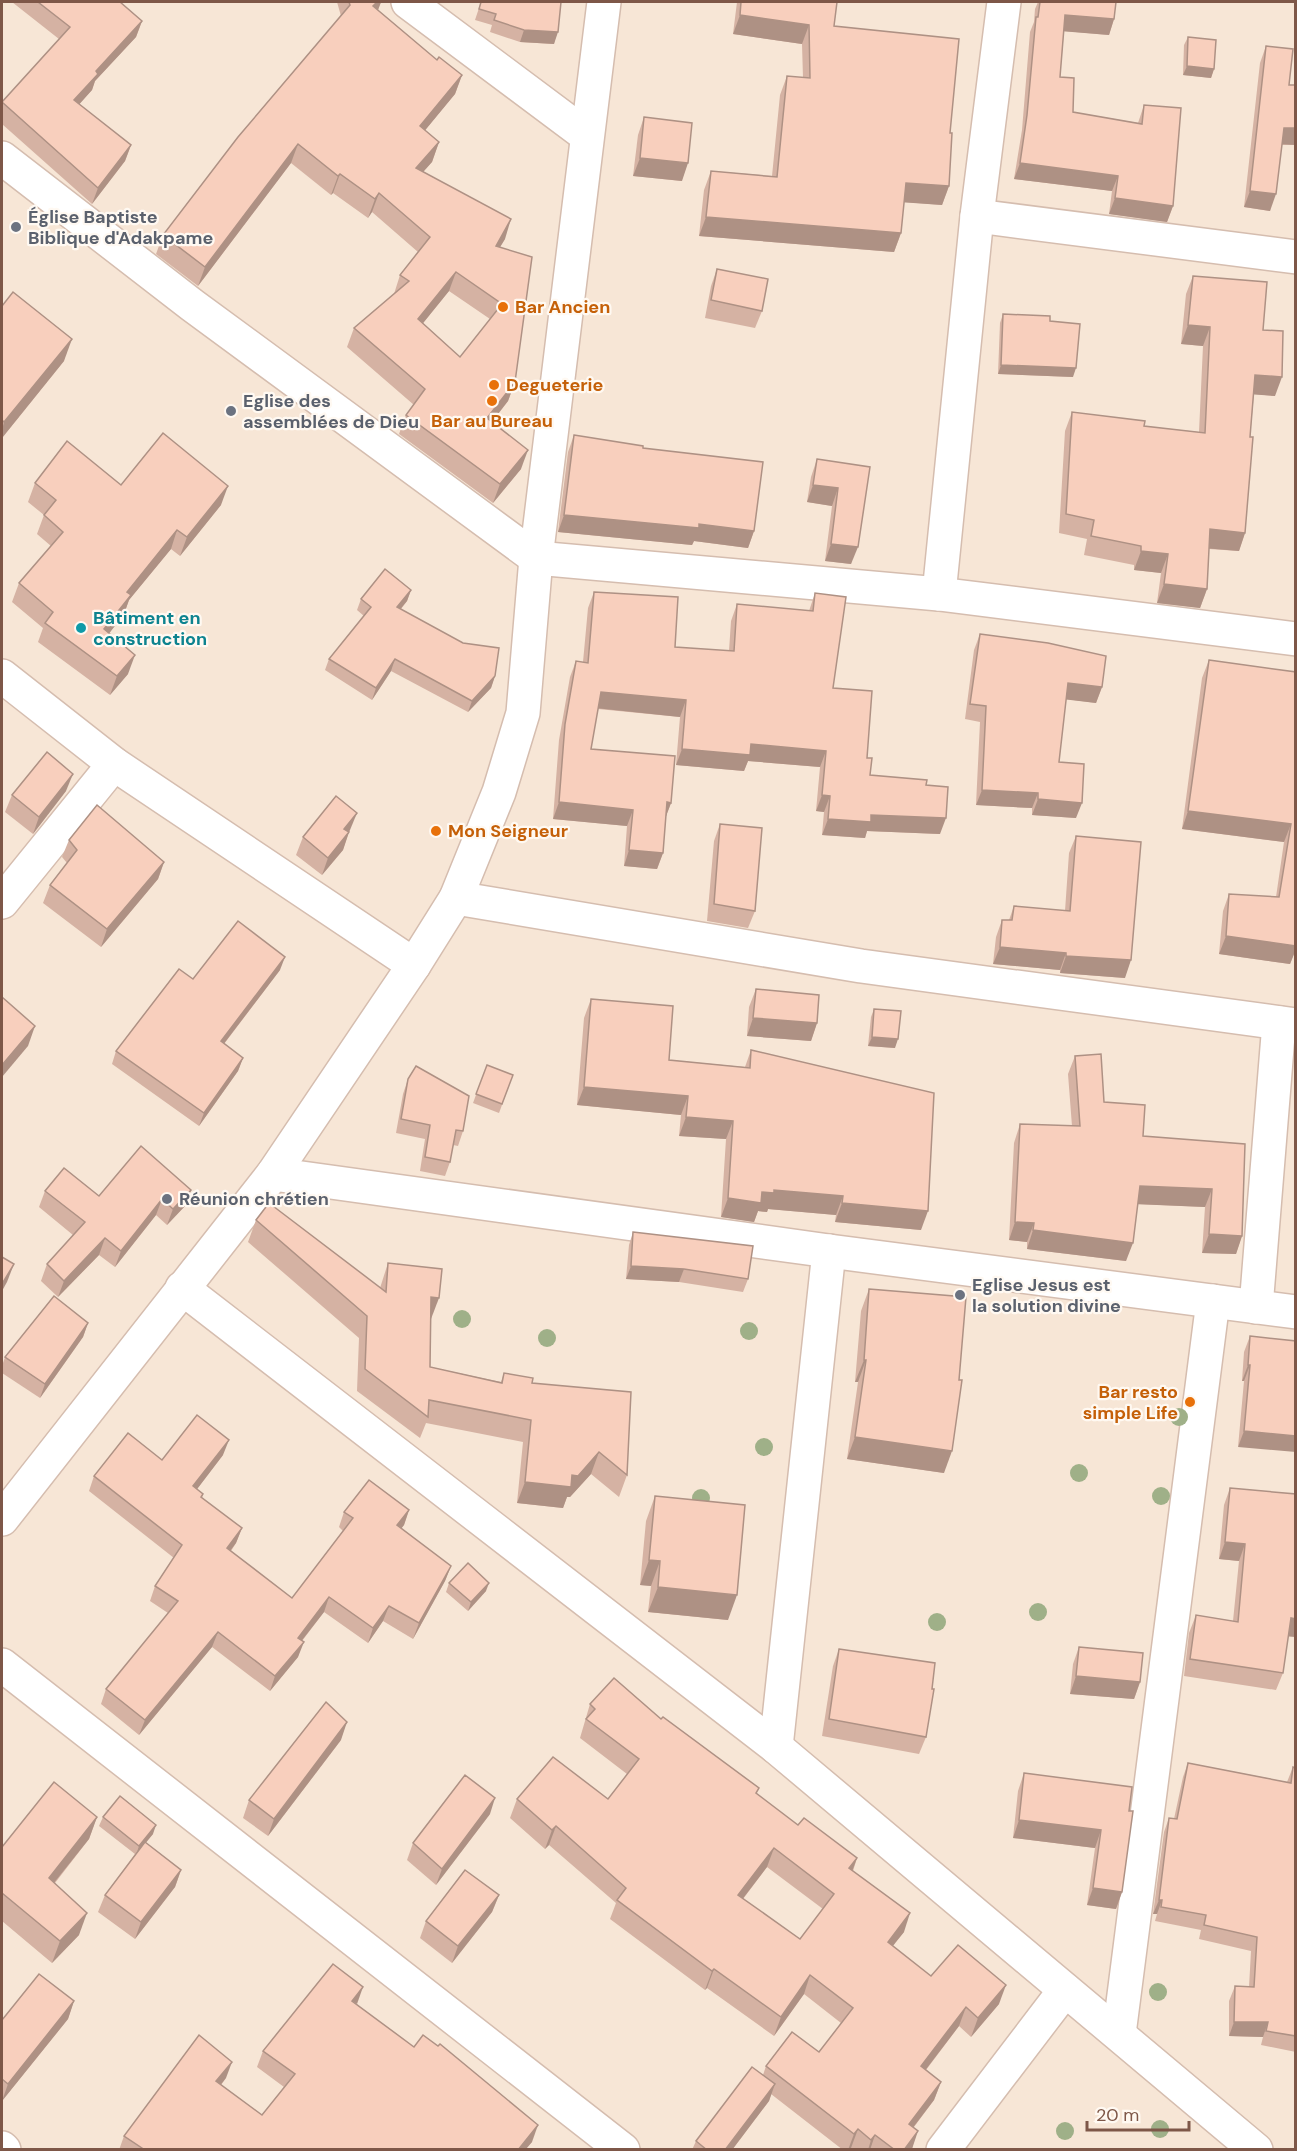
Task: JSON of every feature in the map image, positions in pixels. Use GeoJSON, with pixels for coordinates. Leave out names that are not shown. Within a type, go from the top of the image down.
{"type":"FeatureCollection","features":[{"type":"Feature","properties":{"kind":"street"},"geometry":{"type":"LineString","coordinates":[[408,2],[586,135]]}},
{"type":"Feature","properties":{"kind":"street"},"geometry":{"type":"LineString","coordinates":[[2,1519],[273,1174],[414,965],[456,898],[500,792],[523,713],[536,558],[604,2]]}},
{"type":"Feature","properties":{"kind":"street"},"geometry":{"type":"LineString","coordinates":[[939,594],[977,216],[1004,2]]}},
{"type":"Feature","properties":{"kind":"street"},"geometry":{"type":"LineString","coordinates":[[2,158],[192,304],[536,558],[939,594],[1296,639]]}},
{"type":"Feature","properties":{"kind":"street"},"geometry":{"type":"LineString","coordinates":[[977,216],[1296,257]]}},
{"type":"Feature","properties":{"kind":"street"},"geometry":{"type":"LineString","coordinates":[[2,676],[114,764],[414,965]]}},
{"type":"Feature","properties":{"kind":"street"},"geometry":{"type":"LineString","coordinates":[[2,902],[114,764]]}},
{"type":"Feature","properties":{"kind":"street"},"geometry":{"type":"LineString","coordinates":[[456,898],[861,966],[1287,1024],[1256,1307]]}},
{"type":"Feature","properties":{"kind":"street"},"geometry":{"type":"LineString","coordinates":[[273,1174],[829,1251],[1296,1312]]}},
{"type":"Feature","properties":{"kind":"street"},"geometry":{"type":"LineString","coordinates":[[776,1747],[829,1251]]}},
{"type":"Feature","properties":{"kind":"street"},"geometry":{"type":"LineString","coordinates":[[182,1288],[776,1747],[1256,2150]]}},
{"type":"Feature","properties":{"kind":"street"},"geometry":{"type":"LineString","coordinates":[[1119,2034],[1213,1301]]}},
{"type":"Feature","properties":{"kind":"street"},"geometry":{"type":"LineString","coordinates":[[2,1665],[623,2150]]}},
{"type":"Feature","properties":{"kind":"street"},"geometry":{"type":"LineString","coordinates":[[943,2150],[1065,1990]]}},
{"type":"Feature","properties":{"kind":"shaded area"},"geometry":{"type":"Polygon","coordinates":[[[2,2],[1295,2],[1295,2149],[2,2149],[2,2]]]}},
{"type":"Feature","properties":{"kind":"building"},"geometry":{"type":"Polygon","coordinates":[[[38,2],[120,2],[142,21],[96,71],[98,74],[74,100],[131,145],[98,188],[2,102],[70,27],[38,2]]]}},
{"type":"Feature","properties":{"kind":"building"},"geometry":{"type":"Polygon","coordinates":[[[349,2],[377,2],[373,6],[437,60],[439,57],[462,75],[420,126],[439,142],[416,168],[511,219],[496,246],[532,257],[515,382],[487,418],[528,450],[500,484],[406,415],[425,389],[354,328],[409,281],[400,275],[430,237],[379,193],[375,199],[340,174],[338,176],[298,144],[205,267],[163,235],[238,137],[350,5],[349,2]],[[456,272],[418,319],[460,357],[502,304],[456,272]]]}},
{"type":"Feature","properties":{"kind":"building"},"geometry":{"type":"Polygon","coordinates":[[[481,2],[561,2],[558,32],[524,30],[494,20],[496,14],[479,9],[481,2]]]}},
{"type":"Feature","properties":{"kind":"building"},"geometry":{"type":"Polygon","coordinates":[[[741,2],[837,2],[834,26],[959,39],[950,133],[952,133],[949,186],[906,183],[901,233],[706,217],[711,171],[777,177],[787,76],[810,78],[809,25],[740,15],[741,2]]]}},
{"type":"Feature","properties":{"kind":"building"},"geometry":{"type":"Polygon","coordinates":[[[1040,2],[1116,2],[1114,19],[1065,15],[1060,77],[1074,78],[1073,112],[1142,124],[1144,105],[1181,108],[1173,206],[1115,198],[1118,176],[1020,163],[1036,17],[1038,17],[1040,2]]]}},
{"type":"Feature","properties":{"kind":"building"},"geometry":{"type":"Polygon","coordinates":[[[1188,37],[1216,40],[1214,69],[1187,66],[1188,37]]]}},
{"type":"Feature","properties":{"kind":"building"},"geometry":{"type":"Polygon","coordinates":[[[1266,46],[1293,49],[1289,85],[1296,85],[1296,128],[1284,128],[1276,194],[1250,191],[1266,46]]]}},
{"type":"Feature","properties":{"kind":"building"},"geometry":{"type":"Polygon","coordinates":[[[644,117],[692,123],[688,163],[640,158],[644,117]]]}},
{"type":"Feature","properties":{"kind":"building"},"geometry":{"type":"Polygon","coordinates":[[[717,269],[768,279],[762,311],[711,300],[717,269]]]}},
{"type":"Feature","properties":{"kind":"building"},"geometry":{"type":"Polygon","coordinates":[[[1193,276],[1267,282],[1263,330],[1283,331],[1282,377],[1255,375],[1250,437],[1253,437],[1245,533],[1210,529],[1207,589],[1164,584],[1168,554],[1141,551],[1141,546],[1091,536],[1094,520],[1066,514],[1072,412],[1145,421],[1144,426],[1205,433],[1210,327],[1188,325],[1193,276]]]}},
{"type":"Feature","properties":{"kind":"building"},"geometry":{"type":"Polygon","coordinates":[[[13,292],[72,339],[4,422],[2,420],[2,306],[13,292]]]}},
{"type":"Feature","properties":{"kind":"building"},"geometry":{"type":"Polygon","coordinates":[[[1003,314],[1050,316],[1050,321],[1080,324],[1076,368],[1001,365],[1003,314]]]}},
{"type":"Feature","properties":{"kind":"building"},"geometry":{"type":"Polygon","coordinates":[[[163,433],[228,486],[187,537],[177,530],[127,592],[131,595],[104,629],[135,655],[117,676],[45,623],[53,612],[19,583],[63,532],[44,515],[56,500],[35,483],[67,441],[121,485],[163,433]]]}},
{"type":"Feature","properties":{"kind":"building"},"geometry":{"type":"Polygon","coordinates":[[[574,435],[643,446],[643,448],[763,462],[754,531],[699,524],[699,528],[564,515],[574,435]]]}},
{"type":"Feature","properties":{"kind":"building"},"geometry":{"type":"Polygon","coordinates":[[[817,459],[870,467],[858,547],[831,544],[838,488],[813,485],[817,459]]]}},
{"type":"Feature","properties":{"kind":"building"},"geometry":{"type":"Polygon","coordinates":[[[385,569],[411,590],[397,607],[463,643],[499,648],[495,676],[472,701],[395,659],[376,688],[329,659],[371,607],[361,599],[385,569]]]}},
{"type":"Feature","properties":{"kind":"building"},"geometry":{"type":"Polygon","coordinates":[[[594,592],[678,597],[675,647],[734,651],[737,604],[813,611],[815,593],[846,597],[833,688],[872,691],[867,758],[872,758],[870,775],[927,780],[926,785],[948,787],[946,818],[871,815],[871,822],[828,819],[830,796],[822,795],[826,751],[751,744],[750,755],[682,749],[686,700],[601,692],[591,749],[675,756],[671,803],[667,802],[663,853],[629,850],[633,810],[559,802],[565,724],[576,661],[588,663],[594,592]]]}},
{"type":"Feature","properties":{"kind":"building"},"geometry":{"type":"Polygon","coordinates":[[[980,634],[1048,643],[1106,656],[1102,687],[1068,683],[1059,762],[1084,764],[1082,803],[1038,799],[1038,793],[982,790],[986,706],[970,704],[980,634]]]}},
{"type":"Feature","properties":{"kind":"building"},"geometry":{"type":"Polygon","coordinates":[[[1209,660],[1296,672],[1296,946],[1226,936],[1229,894],[1279,897],[1291,824],[1188,811],[1209,660]]]}},
{"type":"Feature","properties":{"kind":"building"},"geometry":{"type":"Polygon","coordinates":[[[47,752],[73,774],[39,817],[12,795],[47,752]]]}},
{"type":"Feature","properties":{"kind":"building"},"geometry":{"type":"Polygon","coordinates":[[[336,796],[357,813],[344,829],[349,832],[328,858],[303,837],[336,796]]]}},
{"type":"Feature","properties":{"kind":"building"},"geometry":{"type":"Polygon","coordinates":[[[97,805],[164,862],[107,929],[50,885],[77,850],[69,840],[97,805]]]}},
{"type":"Feature","properties":{"kind":"building"},"geometry":{"type":"Polygon","coordinates":[[[720,824],[762,828],[755,911],[714,904],[720,824]]]}},
{"type":"Feature","properties":{"kind":"building"},"geometry":{"type":"Polygon","coordinates":[[[1076,836],[1141,842],[1131,960],[1066,956],[1066,953],[1000,947],[1002,920],[1012,920],[1014,906],[1070,911],[1076,836]]]}},
{"type":"Feature","properties":{"kind":"building"},"geometry":{"type":"Polygon","coordinates":[[[238,921],[285,957],[221,1041],[243,1058],[204,1113],[116,1051],[179,969],[193,979],[238,921]]]}},
{"type":"Feature","properties":{"kind":"building"},"geometry":{"type":"Polygon","coordinates":[[[756,989],[819,995],[817,1023],[753,1018],[756,989]]]}},
{"type":"Feature","properties":{"kind":"building"},"geometry":{"type":"Polygon","coordinates":[[[2,997],[35,1026],[2,1065],[2,997]]]}},
{"type":"Feature","properties":{"kind":"building"},"geometry":{"type":"Polygon","coordinates":[[[591,999],[673,1006],[669,1060],[750,1068],[751,1050],[934,1093],[928,1211],[842,1203],[843,1196],[774,1190],[774,1193],[762,1192],[761,1203],[728,1198],[733,1121],[686,1117],[688,1096],[584,1087],[591,999]]]}},
{"type":"Feature","properties":{"kind":"building"},"geometry":{"type":"Polygon","coordinates":[[[874,1009],[901,1011],[898,1039],[872,1037],[874,1009]]]}},
{"type":"Feature","properties":{"kind":"building"},"geometry":{"type":"Polygon","coordinates":[[[1101,1054],[1104,1102],[1145,1105],[1143,1136],[1245,1144],[1242,1236],[1209,1234],[1212,1189],[1140,1186],[1133,1243],[1033,1230],[1034,1223],[1015,1222],[1020,1124],[1080,1126],[1075,1056],[1101,1054]]]}},
{"type":"Feature","properties":{"kind":"building"},"geometry":{"type":"Polygon","coordinates":[[[487,1065],[513,1075],[502,1104],[476,1094],[487,1065]]]}},
{"type":"Feature","properties":{"kind":"building"},"geometry":{"type":"Polygon","coordinates":[[[416,1066],[469,1096],[463,1131],[456,1130],[450,1162],[425,1157],[430,1125],[401,1119],[408,1079],[416,1066]]]}},
{"type":"Feature","properties":{"kind":"building"},"geometry":{"type":"Polygon","coordinates":[[[141,1146],[191,1190],[173,1209],[162,1199],[121,1251],[105,1238],[64,1281],[47,1264],[85,1222],[45,1191],[64,1168],[99,1196],[141,1146]]]}},
{"type":"Feature","properties":{"kind":"building"},"geometry":{"type":"Polygon","coordinates":[[[269,1203],[386,1292],[388,1263],[442,1269],[439,1298],[431,1297],[430,1367],[502,1383],[504,1373],[533,1378],[532,1383],[631,1392],[627,1475],[599,1452],[578,1476],[572,1475],[571,1487],[525,1482],[531,1420],[429,1400],[428,1417],[365,1369],[367,1316],[256,1220],[269,1203]]]}},
{"type":"Feature","properties":{"kind":"building"},"geometry":{"type":"Polygon","coordinates":[[[633,1232],[753,1246],[748,1279],[684,1269],[631,1266],[633,1232]]]}},
{"type":"Feature","properties":{"kind":"building"},"geometry":{"type":"Polygon","coordinates":[[[2,1257],[14,1264],[2,1284],[2,1257]]]}},
{"type":"Feature","properties":{"kind":"building"},"geometry":{"type":"Polygon","coordinates":[[[869,1289],[966,1297],[959,1380],[962,1380],[952,1451],[855,1437],[866,1360],[864,1360],[869,1289]]]}},
{"type":"Feature","properties":{"kind":"building"},"geometry":{"type":"Polygon","coordinates":[[[54,1296],[88,1323],[45,1384],[5,1357],[54,1296]]]}},
{"type":"Feature","properties":{"kind":"building"},"geometry":{"type":"Polygon","coordinates":[[[1250,1336],[1296,1341],[1296,1436],[1244,1431],[1250,1365],[1248,1365],[1250,1336]]]}},
{"type":"Feature","properties":{"kind":"building"},"geometry":{"type":"Polygon","coordinates":[[[197,1415],[229,1440],[193,1486],[203,1494],[201,1497],[242,1528],[227,1548],[292,1598],[353,1518],[344,1512],[369,1480],[409,1510],[397,1525],[451,1566],[419,1623],[389,1606],[373,1628],[329,1597],[298,1638],[304,1642],[275,1676],[218,1632],[145,1720],[106,1689],[178,1601],[155,1586],[182,1545],[94,1476],[128,1433],[162,1460],[197,1415]]]}},
{"type":"Feature","properties":{"kind":"building"},"geometry":{"type":"Polygon","coordinates":[[[1230,1488],[1296,1494],[1296,1619],[1291,1618],[1283,1673],[1190,1659],[1196,1615],[1238,1622],[1245,1544],[1225,1542],[1230,1488]]]}},
{"type":"Feature","properties":{"kind":"building"},"geometry":{"type":"Polygon","coordinates":[[[655,1496],[745,1505],[737,1595],[658,1587],[660,1561],[649,1560],[655,1496]]]}},
{"type":"Feature","properties":{"kind":"building"},"geometry":{"type":"Polygon","coordinates":[[[468,1563],[489,1583],[471,1602],[449,1583],[468,1563]]]}},
{"type":"Feature","properties":{"kind":"building"},"geometry":{"type":"Polygon","coordinates":[[[1079,1647],[1143,1653],[1140,1682],[1076,1676],[1079,1647]]]}},
{"type":"Feature","properties":{"kind":"building"},"geometry":{"type":"Polygon","coordinates":[[[839,1649],[935,1663],[932,1689],[934,1689],[926,1737],[829,1719],[839,1649]]]}},
{"type":"Feature","properties":{"kind":"building"},"geometry":{"type":"Polygon","coordinates":[[[614,1678],[661,1719],[663,1717],[759,1788],[756,1793],[798,1825],[804,1818],[857,1858],[849,1868],[910,1913],[888,1942],[931,1976],[958,1945],[1006,1985],[978,2018],[966,2007],[921,2066],[941,2082],[909,2124],[918,2131],[904,2150],[895,2150],[875,2135],[871,2140],[858,2129],[854,2134],[766,2066],[792,2032],[819,2052],[853,2008],[810,1975],[781,2017],[714,1969],[712,1971],[617,1900],[626,1888],[556,1826],[552,1830],[517,1799],[553,1757],[608,1799],[639,1759],[586,1719],[595,1709],[590,1704],[614,1678]],[[774,1848],[738,1895],[800,1939],[834,1894],[774,1848]]]}},
{"type":"Feature","properties":{"kind":"building"},"geometry":{"type":"Polygon","coordinates":[[[326,1702],[347,1722],[274,1819],[249,1800],[326,1702]]]}},
{"type":"Feature","properties":{"kind":"building"},"geometry":{"type":"Polygon","coordinates":[[[1188,1763],[1291,1783],[1293,1767],[1296,1768],[1296,2036],[1266,2031],[1268,2022],[1234,2022],[1235,1986],[1254,1987],[1257,1937],[1204,1925],[1206,1915],[1161,1907],[1162,1900],[1159,1900],[1169,1818],[1177,1819],[1188,1763]]]}},
{"type":"Feature","properties":{"kind":"building"},"geometry":{"type":"Polygon","coordinates":[[[1024,1773],[1132,1787],[1129,1811],[1133,1811],[1122,1892],[1093,1888],[1101,1830],[1019,1820],[1024,1773]]]}},
{"type":"Feature","properties":{"kind":"building"},"geometry":{"type":"Polygon","coordinates":[[[465,1775],[495,1798],[442,1869],[413,1843],[465,1775]]]}},
{"type":"Feature","properties":{"kind":"building"},"geometry":{"type":"Polygon","coordinates":[[[54,1782],[97,1817],[49,1878],[87,1913],[60,1941],[2,1893],[2,1847],[54,1782]]]}},
{"type":"Feature","properties":{"kind":"building"},"geometry":{"type":"Polygon","coordinates":[[[120,1796],[156,1825],[139,1846],[103,1817],[120,1796]]]}},
{"type":"Feature","properties":{"kind":"building"},"geometry":{"type":"Polygon","coordinates":[[[145,1842],[181,1870],[141,1922],[105,1895],[145,1842]]]}},
{"type":"Feature","properties":{"kind":"building"},"geometry":{"type":"Polygon","coordinates":[[[465,1870],[499,1895],[458,1946],[426,1921],[465,1870]]]}},
{"type":"Feature","properties":{"kind":"building"},"geometry":{"type":"Polygon","coordinates":[[[333,1964],[363,1987],[352,2001],[414,2047],[423,2035],[438,2046],[440,2044],[538,2125],[518,2150],[145,2150],[124,2136],[199,2035],[232,2062],[216,2081],[262,2115],[295,2074],[263,2051],[333,1964]]]}},
{"type":"Feature","properties":{"kind":"building"},"geometry":{"type":"Polygon","coordinates":[[[39,1974],[74,2001],[8,2084],[2,2079],[2,2020],[39,1974]]]}},
{"type":"Feature","properties":{"kind":"building"},"geometry":{"type":"Polygon","coordinates":[[[752,2067],[775,2084],[725,2150],[707,2150],[696,2141],[752,2067]]]}},
{"type":"Feature","properties":{"kind":"place","name":"Église Baptiste Biblique d'Adakpame"},"geometry":{"type":"Point","coordinates":[16,227]}},
{"type":"Feature","properties":{"kind":"place","name":"Bar Ancien"},"geometry":{"type":"Point","coordinates":[503,307]}},
{"type":"Feature","properties":{"kind":"place","name":"Degueterie"},"geometry":{"type":"Point","coordinates":[494,385]}},
{"type":"Feature","properties":{"kind":"place","name":"Bar au Bureau"},"geometry":{"type":"Point","coordinates":[492,401]}},
{"type":"Feature","properties":{"kind":"place","name":"Eglise des assemblées de Dieu"},"geometry":{"type":"Point","coordinates":[231,411]}},
{"type":"Feature","properties":{"kind":"place","name":"Bâtiment en construction"},"geometry":{"type":"Point","coordinates":[81,628]}},
{"type":"Feature","properties":{"kind":"place","name":"Mon Seigneur"},"geometry":{"type":"Point","coordinates":[436,831]}},
{"type":"Feature","properties":{"kind":"place","name":"Réunion chrétien"},"geometry":{"type":"Point","coordinates":[167,1199]}},
{"type":"Feature","properties":{"kind":"place","name":"Eglise Jesus est la solution divine"},"geometry":{"type":"Point","coordinates":[960,1295]}},
{"type":"Feature","properties":{"kind":"place","name":"Bar resto simple Life"},"geometry":{"type":"Point","coordinates":[1190,1402]}}]}
